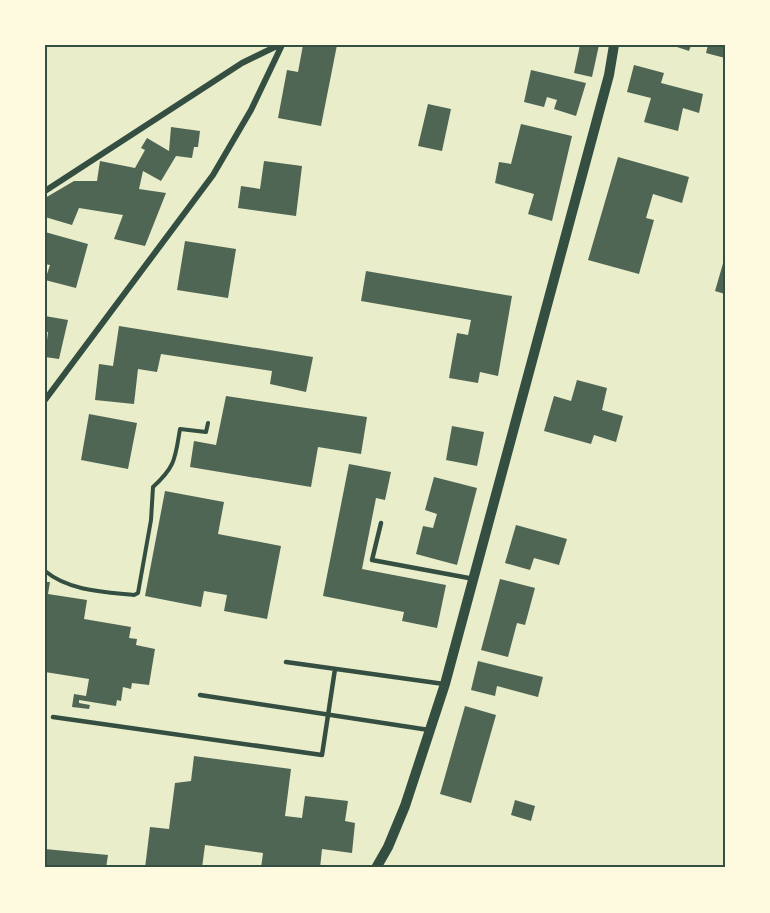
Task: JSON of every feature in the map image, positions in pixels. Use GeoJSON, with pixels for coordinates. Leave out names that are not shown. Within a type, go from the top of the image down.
{"type":"FeatureCollection","features":[{"type":"Feature","properties":{"kind":"street"},"geometry":{"type":"LineString","coordinates":[[45,190],[242,63],[280,45]]}},
{"type":"Feature","properties":{"kind":"street"},"geometry":{"type":"LineString","coordinates":[[45,400],[213,175],[251,110],[280,45]]}},
{"type":"Feature","properties":{"kind":"street"},"geometry":{"type":"LineString","coordinates":[[376,868],[405,806],[445,684],[609,75],[614,45]]}},
{"type":"Feature","properties":{"kind":"lane"},"geometry":{"type":"LineString","coordinates":[[381,524],[372,560],[474,579]]}},
{"type":"Feature","properties":{"kind":"lane"},"geometry":{"type":"LineString","coordinates":[[286,662],[445,684]]}},
{"type":"Feature","properties":{"kind":"lane"},"geometry":{"type":"LineString","coordinates":[[53,717],[322,755],[335,669]]}},
{"type":"Feature","properties":{"kind":"lane"},"geometry":{"type":"LineString","coordinates":[[200,695],[430,730]]}},
{"type":"Feature","properties":{"kind":"path"},"geometry":{"type":"LineString","coordinates":[[45,571],[63,582],[99,591],[134,595],[138,592],[152,520],[153,487],[168,474],[174,463],[180,429],[206,432],[208,423]]}},
{"type":"Feature","properties":{"kind":"building"},"geometry":{"type":"Polygon","coordinates":[[[303,45],[337,45],[321,126],[278,118],[287,70],[298,72],[303,45]]]}},
{"type":"Feature","properties":{"kind":"building"},"geometry":{"type":"Polygon","coordinates":[[[580,45],[599,45],[592,77],[574,73],[580,45]]]}},
{"type":"Feature","properties":{"kind":"building"},"geometry":{"type":"Polygon","coordinates":[[[671,45],[691,45],[689,51],[671,45]]]}},
{"type":"Feature","properties":{"kind":"building"},"geometry":{"type":"Polygon","coordinates":[[[708,45],[725,45],[725,58],[706,53],[708,45]]]}},
{"type":"Feature","properties":{"kind":"building"},"geometry":{"type":"Polygon","coordinates":[[[634,65],[664,73],[661,83],[703,94],[699,113],[683,108],[678,131],[644,122],[651,98],[627,92],[634,65]]]}},
{"type":"Feature","properties":{"kind":"building"},"geometry":{"type":"Polygon","coordinates":[[[531,70],[586,83],[576,116],[554,109],[557,100],[547,97],[544,107],[524,102],[531,70]]]}},
{"type":"Feature","properties":{"kind":"building"},"geometry":{"type":"Polygon","coordinates":[[[428,104],[451,109],[442,151],[418,146],[428,104]]]}},
{"type":"Feature","properties":{"kind":"building"},"geometry":{"type":"Polygon","coordinates":[[[521,124],[572,136],[552,221],[528,214],[534,194],[495,183],[499,162],[511,164],[521,124]]]}},
{"type":"Feature","properties":{"kind":"building"},"geometry":{"type":"Polygon","coordinates":[[[171,127],[200,131],[198,147],[194,147],[192,158],[176,156],[161,181],[143,171],[139,189],[166,193],[145,246],[114,239],[123,215],[79,208],[72,225],[45,217],[45,198],[74,181],[97,181],[100,161],[135,168],[145,150],[141,148],[147,138],[169,151],[171,127]]]}},
{"type":"Feature","properties":{"kind":"building"},"geometry":{"type":"Polygon","coordinates":[[[618,157],[689,177],[682,203],[653,194],[646,218],[654,220],[639,274],[588,260],[618,157]]]}},
{"type":"Feature","properties":{"kind":"building"},"geometry":{"type":"Polygon","coordinates":[[[264,161],[302,166],[296,216],[238,208],[241,186],[260,189],[264,161]]]}},
{"type":"Feature","properties":{"kind":"building"},"geometry":{"type":"Polygon","coordinates":[[[45,232],[88,244],[76,288],[45,280],[50,265],[45,264],[45,232]]]}},
{"type":"Feature","properties":{"kind":"building"},"geometry":{"type":"Polygon","coordinates":[[[185,241],[236,249],[228,298],[177,290],[185,241]]]}},
{"type":"Feature","properties":{"kind":"building"},"geometry":{"type":"Polygon","coordinates":[[[725,260],[725,294],[715,291],[725,260]]]}},
{"type":"Feature","properties":{"kind":"building"},"geometry":{"type":"Polygon","coordinates":[[[366,271],[512,296],[498,376],[480,372],[478,383],[449,378],[457,333],[468,335],[471,320],[361,301],[366,271]]]}},
{"type":"Feature","properties":{"kind":"building"},"geometry":{"type":"Polygon","coordinates":[[[45,316],[68,320],[59,359],[45,357],[48,332],[45,332],[45,316]]]}},
{"type":"Feature","properties":{"kind":"building"},"geometry":{"type":"Polygon","coordinates":[[[119,326],[313,357],[306,392],[270,384],[272,371],[161,354],[157,372],[138,369],[134,404],[95,400],[99,364],[113,366],[119,326]]]}},
{"type":"Feature","properties":{"kind":"building"},"geometry":{"type":"Polygon","coordinates":[[[577,380],[607,388],[602,410],[623,416],[616,442],[594,435],[591,444],[544,431],[554,396],[571,401],[577,380]]]}},
{"type":"Feature","properties":{"kind":"building"},"geometry":{"type":"Polygon","coordinates":[[[226,396],[367,417],[361,454],[318,447],[311,487],[190,467],[194,441],[216,445],[226,396]]]}},
{"type":"Feature","properties":{"kind":"building"},"geometry":{"type":"Polygon","coordinates":[[[89,414],[137,423],[128,469],[81,460],[89,414]]]}},
{"type":"Feature","properties":{"kind":"building"},"geometry":{"type":"Polygon","coordinates":[[[452,426],[484,432],[477,466],[446,460],[452,426]]]}},
{"type":"Feature","properties":{"kind":"building"},"geometry":{"type":"Polygon","coordinates":[[[349,464],[391,472],[385,500],[376,498],[362,569],[446,585],[437,628],[402,621],[404,612],[323,596],[349,464]]]}},
{"type":"Feature","properties":{"kind":"building"},"geometry":{"type":"Polygon","coordinates":[[[434,477],[477,488],[457,565],[416,554],[423,526],[433,528],[437,514],[425,510],[434,477]]]}},
{"type":"Feature","properties":{"kind":"building"},"geometry":{"type":"Polygon","coordinates":[[[165,491],[224,502],[218,534],[281,546],[267,619],[224,611],[227,595],[204,591],[201,607],[145,596],[165,491]]]}},
{"type":"Feature","properties":{"kind":"building"},"geometry":{"type":"Polygon","coordinates":[[[516,525],[567,539],[559,565],[534,558],[530,570],[505,563],[516,525]]]}},
{"type":"Feature","properties":{"kind":"building"},"geometry":{"type":"Polygon","coordinates":[[[500,579],[535,588],[525,625],[517,623],[508,657],[481,650],[500,579]]]}},
{"type":"Feature","properties":{"kind":"building"},"geometry":{"type":"Polygon","coordinates":[[[45,582],[50,582],[48,594],[87,600],[84,619],[131,627],[129,638],[137,639],[136,645],[155,649],[149,685],[132,683],[131,689],[123,687],[121,701],[117,700],[116,706],[79,700],[79,703],[90,705],[89,709],[72,707],[74,694],[86,696],[89,679],[45,672],[45,582]]]}},
{"type":"Feature","properties":{"kind":"building"},"geometry":{"type":"Polygon","coordinates":[[[478,661],[543,677],[538,697],[497,686],[495,696],[471,690],[478,661]]]}},
{"type":"Feature","properties":{"kind":"building"},"geometry":{"type":"Polygon","coordinates":[[[465,706],[496,715],[471,803],[440,794],[465,706]]]}},
{"type":"Feature","properties":{"kind":"building"},"geometry":{"type":"Polygon","coordinates":[[[194,756],[291,769],[285,816],[302,818],[305,796],[348,801],[345,821],[355,823],[352,853],[322,849],[320,868],[261,868],[263,853],[205,845],[202,868],[145,868],[150,827],[169,829],[175,783],[191,781],[194,756]]]}},
{"type":"Feature","properties":{"kind":"building"},"geometry":{"type":"Polygon","coordinates":[[[515,800],[535,806],[531,821],[511,815],[515,800]]]}},
{"type":"Feature","properties":{"kind":"building"},"geometry":{"type":"Polygon","coordinates":[[[45,849],[108,855],[106,868],[45,868],[45,849]]]}}]}
